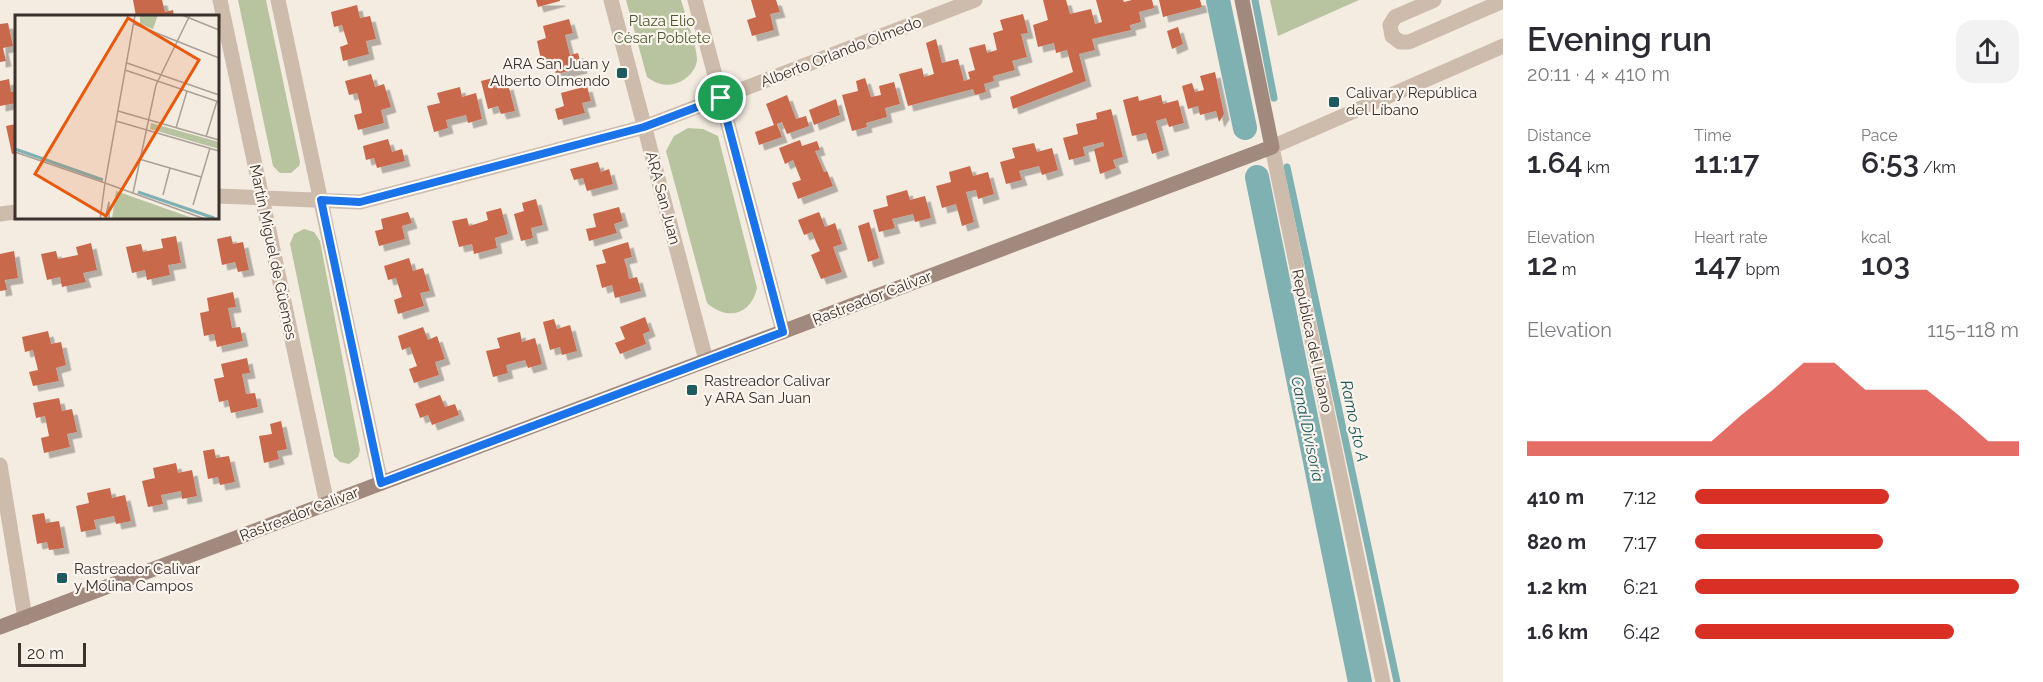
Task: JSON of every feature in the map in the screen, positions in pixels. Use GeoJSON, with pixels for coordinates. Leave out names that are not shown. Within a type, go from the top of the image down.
{"type":"FeatureCollection","features":[{"type":"Feature","properties":{"kind":"main road","name":"República del Líbano"},"geometry":{"type":"LineString","coordinates":[[1242,0],[1272,147]]}},
{"type":"Feature","properties":{"kind":"main road","name":"Rastreador Calivar"},"geometry":{"type":"LineString","coordinates":[[0,627],[1272,147]]}},
{"type":"Feature","properties":{"kind":"street","name":"Martín Miguel de Güemes"},"geometry":{"type":"LineString","coordinates":[[220,0],[327,504]]}},
{"type":"Feature","properties":{"kind":"street"},"geometry":{"type":"LineString","coordinates":[[278,0],[381,483]]}},
{"type":"Feature","properties":{"kind":"street","name":"ARA San Juan"},"geometry":{"type":"LineString","coordinates":[[611,0],[706,360]]}},
{"type":"Feature","properties":{"kind":"street"},"geometry":{"type":"LineString","coordinates":[[695,0],[783,332]]}},
{"type":"Feature","properties":{"kind":"street","name":"Alberto Orlando Olmedo"},"geometry":{"type":"LineString","coordinates":[[219,196],[360,202],[644,127],[953,4],[975,0]]}},
{"type":"Feature","properties":{"kind":"street"},"geometry":{"type":"LineString","coordinates":[[1434,0],[1395,17],[1390,25],[1392,36],[1400,42],[1409,42],[1503,1]]}},
{"type":"Feature","properties":{"kind":"street","name":"Rastreador Calivar"},"geometry":{"type":"LineString","coordinates":[[1272,147],[1503,46]]}},
{"type":"Feature","properties":{"kind":"street","name":"República del Líbano"},"geometry":{"type":"LineString","coordinates":[[1272,147],[1383,682]]}},
{"type":"Feature","properties":{"kind":"street"},"geometry":{"type":"LineString","coordinates":[[0,214],[15,212]]}},
{"type":"Feature","properties":{"kind":"street"},"geometry":{"type":"LineString","coordinates":[[0,465],[25,618]]}},
{"type":"Feature","properties":{"kind":"green space"},"geometry":{"type":"Polygon","coordinates":[[[238,0],[266,0],[300,162],[291,173],[280,173],[273,166],[238,0]]]}},
{"type":"Feature","properties":{"kind":"green space","name":"Plaza Elio César Poblete"},"geometry":{"type":"Polygon","coordinates":[[[626,0],[681,0],[693,39],[697,63],[691,74],[681,82],[665,85],[647,77],[626,0]]]}},
{"type":"Feature","properties":{"kind":"green space"},"geometry":{"type":"Polygon","coordinates":[[[1270,0],[1359,0],[1278,36],[1270,0]]]}},
{"type":"Feature","properties":{"kind":"green space"},"geometry":{"type":"Polygon","coordinates":[[[688,128],[703,129],[718,136],[757,288],[749,304],[737,312],[722,312],[707,303],[666,151],[674,136],[688,128]]]}},
{"type":"Feature","properties":{"kind":"green space"},"geometry":{"type":"Polygon","coordinates":[[[304,229],[314,232],[320,241],[360,450],[358,457],[349,464],[340,462],[334,456],[290,244],[294,234],[304,229]]]}},
{"type":"Feature","properties":{"kind":"building"},"geometry":{"type":"Polygon","coordinates":[[[133,0],[162,0],[165,12],[173,10],[174,15],[136,15],[133,0]]]}},
{"type":"Feature","properties":{"kind":"building"},"geometry":{"type":"Polygon","coordinates":[[[536,0],[560,0],[560,1],[538,7],[536,0]]]}},
{"type":"Feature","properties":{"kind":"building"},"geometry":{"type":"Polygon","coordinates":[[[751,0],[776,0],[780,12],[770,14],[774,30],[752,36],[747,20],[756,17],[751,0]]]}},
{"type":"Feature","properties":{"kind":"building"},"geometry":{"type":"Polygon","coordinates":[[[1043,0],[1066,0],[1070,14],[1091,9],[1095,24],[1102,22],[1096,0],[1123,0],[1124,2],[1152,0],[1154,8],[1139,12],[1141,22],[1130,25],[1131,30],[1092,39],[1095,50],[1079,54],[1086,81],[1013,109],[1010,97],[1073,72],[1067,50],[1056,53],[1054,43],[1038,47],[1033,25],[1048,20],[1043,0]]]}},
{"type":"Feature","properties":{"kind":"building"},"geometry":{"type":"Polygon","coordinates":[[[1159,0],[1200,0],[1202,7],[1163,17],[1159,0]]]}},
{"type":"Feature","properties":{"kind":"building"},"geometry":{"type":"Polygon","coordinates":[[[357,5],[360,18],[370,16],[376,39],[366,41],[369,54],[343,61],[340,47],[348,44],[342,25],[334,27],[331,12],[357,5]]]}},
{"type":"Feature","properties":{"kind":"building"},"geometry":{"type":"Polygon","coordinates":[[[1023,14],[1028,33],[1021,34],[1027,57],[1012,61],[1015,70],[993,76],[994,81],[984,84],[986,92],[975,95],[973,89],[908,106],[899,74],[922,68],[924,77],[934,74],[926,43],[936,39],[942,63],[958,59],[964,81],[970,79],[968,72],[975,70],[969,48],[985,44],[987,53],[997,50],[993,33],[1003,30],[1000,20],[1023,14]]]}},
{"type":"Feature","properties":{"kind":"building"},"geometry":{"type":"Polygon","coordinates":[[[569,19],[573,33],[565,35],[570,55],[578,53],[582,68],[556,74],[552,61],[542,64],[537,41],[546,38],[543,26],[569,19]]]}},
{"type":"Feature","properties":{"kind":"building"},"geometry":{"type":"Polygon","coordinates":[[[8,23],[13,46],[3,48],[6,61],[0,62],[0,24],[8,23]]]}},
{"type":"Feature","properties":{"kind":"building"},"geometry":{"type":"Polygon","coordinates":[[[1178,27],[1183,44],[1172,49],[1167,31],[1178,27]]]}},
{"type":"Feature","properties":{"kind":"building"},"geometry":{"type":"Polygon","coordinates":[[[1215,72],[1224,114],[1219,122],[1216,111],[1200,115],[1198,106],[1188,109],[1182,86],[1192,83],[1195,92],[1204,90],[1200,76],[1215,72]]]}},
{"type":"Feature","properties":{"kind":"building"},"geometry":{"type":"Polygon","coordinates":[[[371,74],[375,87],[384,84],[391,107],[381,110],[384,123],[358,130],[354,115],[362,113],[360,103],[357,93],[349,95],[345,81],[371,74]]]}},
{"type":"Feature","properties":{"kind":"building"},"geometry":{"type":"Polygon","coordinates":[[[493,78],[495,88],[508,84],[515,111],[501,114],[498,106],[488,109],[481,81],[493,78]]]}},
{"type":"Feature","properties":{"kind":"building"},"geometry":{"type":"Polygon","coordinates":[[[865,78],[871,97],[881,95],[879,86],[894,82],[900,104],[885,108],[887,117],[866,123],[867,127],[852,131],[842,95],[858,91],[856,81],[865,78]]]}},
{"type":"Feature","properties":{"kind":"building"},"geometry":{"type":"Polygon","coordinates":[[[9,79],[11,92],[15,91],[15,103],[0,106],[0,81],[9,79]]]}},
{"type":"Feature","properties":{"kind":"building"},"geometry":{"type":"Polygon","coordinates":[[[587,86],[591,101],[582,103],[585,113],[558,120],[555,109],[564,106],[561,93],[587,86]]]}},
{"type":"Feature","properties":{"kind":"building"},"geometry":{"type":"Polygon","coordinates":[[[460,87],[462,97],[476,93],[482,119],[468,123],[466,115],[446,120],[448,128],[434,132],[427,106],[440,103],[437,93],[460,87]]]}},
{"type":"Feature","properties":{"kind":"building"},"geometry":{"type":"Polygon","coordinates":[[[787,95],[796,119],[806,116],[809,126],[787,134],[782,122],[777,124],[782,137],[759,145],[755,132],[774,125],[766,104],[787,95]]]}},
{"type":"Feature","properties":{"kind":"building"},"geometry":{"type":"Polygon","coordinates":[[[1161,95],[1163,104],[1178,100],[1184,123],[1169,127],[1166,118],[1156,121],[1164,150],[1152,154],[1146,133],[1132,136],[1123,100],[1138,96],[1139,101],[1161,95]]]}},
{"type":"Feature","properties":{"kind":"building"},"geometry":{"type":"Polygon","coordinates":[[[836,99],[840,115],[814,125],[809,110],[836,99]]]}},
{"type":"Feature","properties":{"kind":"building"},"geometry":{"type":"Polygon","coordinates":[[[1111,109],[1123,157],[1113,160],[1116,168],[1100,174],[1094,149],[1104,146],[1103,142],[1083,147],[1085,156],[1069,160],[1063,138],[1078,134],[1076,124],[1097,119],[1096,113],[1111,109]]]}},
{"type":"Feature","properties":{"kind":"building"},"geometry":{"type":"Polygon","coordinates":[[[15,124],[15,153],[12,154],[6,126],[15,124]]]}},
{"type":"Feature","properties":{"kind":"building"},"geometry":{"type":"Polygon","coordinates":[[[388,139],[392,152],[402,149],[405,161],[377,168],[374,158],[366,160],[363,146],[388,139]]]}},
{"type":"Feature","properties":{"kind":"building"},"geometry":{"type":"Polygon","coordinates":[[[800,140],[802,146],[817,141],[820,150],[815,151],[833,186],[798,199],[792,183],[801,180],[793,160],[785,164],[779,148],[800,140]]]}},
{"type":"Feature","properties":{"kind":"building"},"geometry":{"type":"Polygon","coordinates":[[[1034,143],[1037,152],[1052,148],[1058,170],[1042,175],[1039,166],[1019,171],[1022,180],[1006,184],[1000,162],[1015,158],[1012,148],[1034,143]]]}},
{"type":"Feature","properties":{"kind":"building"},"geometry":{"type":"Polygon","coordinates":[[[598,162],[601,172],[609,169],[613,184],[587,191],[583,178],[574,180],[570,169],[598,162]]]}},
{"type":"Feature","properties":{"kind":"building"},"geometry":{"type":"Polygon","coordinates":[[[970,166],[973,176],[988,172],[994,194],[978,199],[976,190],[966,192],[974,222],[962,226],[956,204],[942,208],[936,186],[951,182],[949,172],[970,166]]]}},
{"type":"Feature","properties":{"kind":"building"},"geometry":{"type":"Polygon","coordinates":[[[907,190],[910,200],[925,196],[931,218],[915,222],[913,214],[892,219],[895,228],[879,232],[873,210],[888,206],[886,196],[907,190]]]}},
{"type":"Feature","properties":{"kind":"building"},"geometry":{"type":"Polygon","coordinates":[[[536,199],[543,225],[531,228],[533,238],[521,241],[514,214],[524,211],[522,203],[536,199]]]}},
{"type":"Feature","properties":{"kind":"building"},"geometry":{"type":"Polygon","coordinates":[[[619,207],[623,221],[614,224],[617,233],[589,241],[586,229],[596,227],[593,214],[619,207]]]}},
{"type":"Feature","properties":{"kind":"building"},"geometry":{"type":"Polygon","coordinates":[[[501,208],[508,234],[495,238],[497,248],[474,254],[472,244],[459,247],[452,221],[467,218],[469,226],[488,220],[486,212],[501,208]]]}},
{"type":"Feature","properties":{"kind":"building"},"geometry":{"type":"Polygon","coordinates":[[[408,212],[412,223],[402,226],[405,239],[379,246],[375,231],[383,229],[381,219],[408,212]]]}},
{"type":"Feature","properties":{"kind":"building"},"geometry":{"type":"Polygon","coordinates":[[[819,212],[825,227],[835,223],[842,244],[833,247],[842,272],[821,279],[811,255],[820,251],[812,232],[804,235],[798,220],[819,212]]]}},
{"type":"Feature","properties":{"kind":"building"},"geometry":{"type":"Polygon","coordinates":[[[869,222],[879,258],[868,262],[858,226],[869,222]]]}},
{"type":"Feature","properties":{"kind":"building"},"geometry":{"type":"Polygon","coordinates":[[[176,236],[181,263],[168,265],[170,275],[147,280],[145,270],[132,273],[126,247],[141,244],[143,252],[163,248],[161,239],[176,236]]]}},
{"type":"Feature","properties":{"kind":"building"},"geometry":{"type":"Polygon","coordinates":[[[231,236],[233,244],[243,242],[249,270],[238,272],[235,262],[222,265],[217,239],[231,236]]]}},
{"type":"Feature","properties":{"kind":"building"},"geometry":{"type":"Polygon","coordinates":[[[628,242],[632,257],[624,259],[629,279],[637,277],[641,291],[615,298],[612,285],[602,288],[596,265],[606,263],[602,250],[628,242]]]}},
{"type":"Feature","properties":{"kind":"building"},"geometry":{"type":"Polygon","coordinates":[[[91,243],[97,270],[83,273],[86,282],[62,287],[60,277],[47,280],[41,254],[56,251],[58,259],[78,255],[76,247],[91,243]]]}},
{"type":"Feature","properties":{"kind":"building"},"geometry":{"type":"Polygon","coordinates":[[[14,251],[18,278],[5,280],[7,290],[0,291],[0,254],[14,251]]]}},
{"type":"Feature","properties":{"kind":"building"},"geometry":{"type":"Polygon","coordinates":[[[409,258],[413,271],[423,268],[430,291],[420,293],[424,306],[398,314],[394,300],[402,297],[396,278],[388,280],[384,266],[409,258]]]}},
{"type":"Feature","properties":{"kind":"building"},"geometry":{"type":"Polygon","coordinates":[[[233,292],[236,307],[228,308],[232,328],[240,327],[243,341],[217,347],[214,334],[204,336],[200,313],[209,311],[207,298],[233,292]]]}},
{"type":"Feature","properties":{"kind":"building"},"geometry":{"type":"Polygon","coordinates":[[[645,317],[650,331],[643,334],[646,344],[620,354],[615,343],[625,339],[620,327],[645,317]]]}},
{"type":"Feature","properties":{"kind":"building"},"geometry":{"type":"Polygon","coordinates":[[[554,319],[557,329],[570,325],[577,351],[562,355],[560,347],[550,350],[543,322],[554,319]]]}},
{"type":"Feature","properties":{"kind":"building"},"geometry":{"type":"Polygon","coordinates":[[[423,327],[428,340],[437,336],[445,359],[435,362],[439,375],[414,383],[409,369],[417,366],[410,347],[402,350],[398,336],[423,327]]]}},
{"type":"Feature","properties":{"kind":"building"},"geometry":{"type":"Polygon","coordinates":[[[48,331],[51,344],[61,342],[66,365],[56,368],[59,381],[33,386],[29,372],[38,370],[33,350],[25,352],[22,337],[48,331]]]}},
{"type":"Feature","properties":{"kind":"building"},"geometry":{"type":"Polygon","coordinates":[[[520,332],[522,342],[535,338],[542,364],[528,368],[525,360],[506,365],[508,373],[493,377],[486,351],[500,348],[497,338],[520,332]]]}},
{"type":"Feature","properties":{"kind":"building"},"geometry":{"type":"Polygon","coordinates":[[[247,358],[250,373],[242,374],[246,394],[255,393],[258,407],[231,413],[228,400],[219,402],[214,379],[224,377],[221,364],[247,358]]]}},
{"type":"Feature","properties":{"kind":"building"},"geometry":{"type":"Polygon","coordinates":[[[440,395],[445,407],[455,404],[459,415],[432,425],[428,415],[420,418],[415,404],[440,395]]]}},
{"type":"Feature","properties":{"kind":"building"},"geometry":{"type":"Polygon","coordinates":[[[59,398],[62,411],[72,409],[77,432],[67,434],[70,447],[44,453],[41,438],[49,436],[45,416],[36,418],[33,403],[59,398]]]}},
{"type":"Feature","properties":{"kind":"building"},"geometry":{"type":"Polygon","coordinates":[[[281,421],[287,449],[277,451],[279,459],[264,463],[259,436],[272,434],[270,424],[281,421]]]}},
{"type":"Feature","properties":{"kind":"building"},"geometry":{"type":"Polygon","coordinates":[[[214,449],[216,458],[229,456],[235,482],[220,485],[218,477],[208,479],[203,451],[214,449]]]}},
{"type":"Feature","properties":{"kind":"building"},"geometry":{"type":"Polygon","coordinates":[[[176,463],[178,473],[192,470],[197,496],[182,499],[181,491],[161,495],[163,504],[148,507],[142,481],[155,478],[153,468],[176,463]]]}},
{"type":"Feature","properties":{"kind":"building"},"geometry":{"type":"Polygon","coordinates":[[[110,488],[112,498],[125,495],[131,521],[116,524],[114,516],[94,520],[96,529],[81,532],[76,506],[89,503],[87,493],[110,488]]]}},
{"type":"Feature","properties":{"kind":"building"},"geometry":{"type":"Polygon","coordinates":[[[44,513],[46,523],[59,521],[64,548],[49,550],[47,542],[37,544],[32,515],[44,513]]]}},
{"type":"Feature","properties":{"kind":"waterway","name":"Canal Divisoria"},"geometry":{"type":"LineString","coordinates":[[1218,0],[1245,128]]}},
{"type":"Feature","properties":{"kind":"waterway","name":"Ramo 5to A"},"geometry":{"type":"LineString","coordinates":[[1255,0],[1274,98]]}},
{"type":"Feature","properties":{"kind":"waterway","name":"Ramo 5to A"},"geometry":{"type":"LineString","coordinates":[[1287,167],[1397,682]]}},
{"type":"Feature","properties":{"kind":"waterway","name":"Canal Divisoria"},"geometry":{"type":"LineString","coordinates":[[1257,177],[1360,682]]}},
{"type":"Feature","properties":{"kind":"place","name":"ARA San Juan y Alberto Olmendo"},"geometry":{"type":"Point","coordinates":[622,73]}},
{"type":"Feature","properties":{"kind":"place","name":"Calivar y República del Líbano"},"geometry":{"type":"Point","coordinates":[1334,102]}},
{"type":"Feature","properties":{"kind":"place","name":"Rastreador Calivar y ARA San Juan"},"geometry":{"type":"Point","coordinates":[692,390]}},
{"type":"Feature","properties":{"kind":"place","name":"Rastreador Calivar y Molina Campos"},"geometry":{"type":"Point","coordinates":[62,578]}},
{"type":"Feature","properties":{"kind":"route"},"geometry":{"type":"LineString","coordinates":[[721,98],[783,332],[381,483],[321,200],[360,202],[644,127],[721,98]]}}]}
